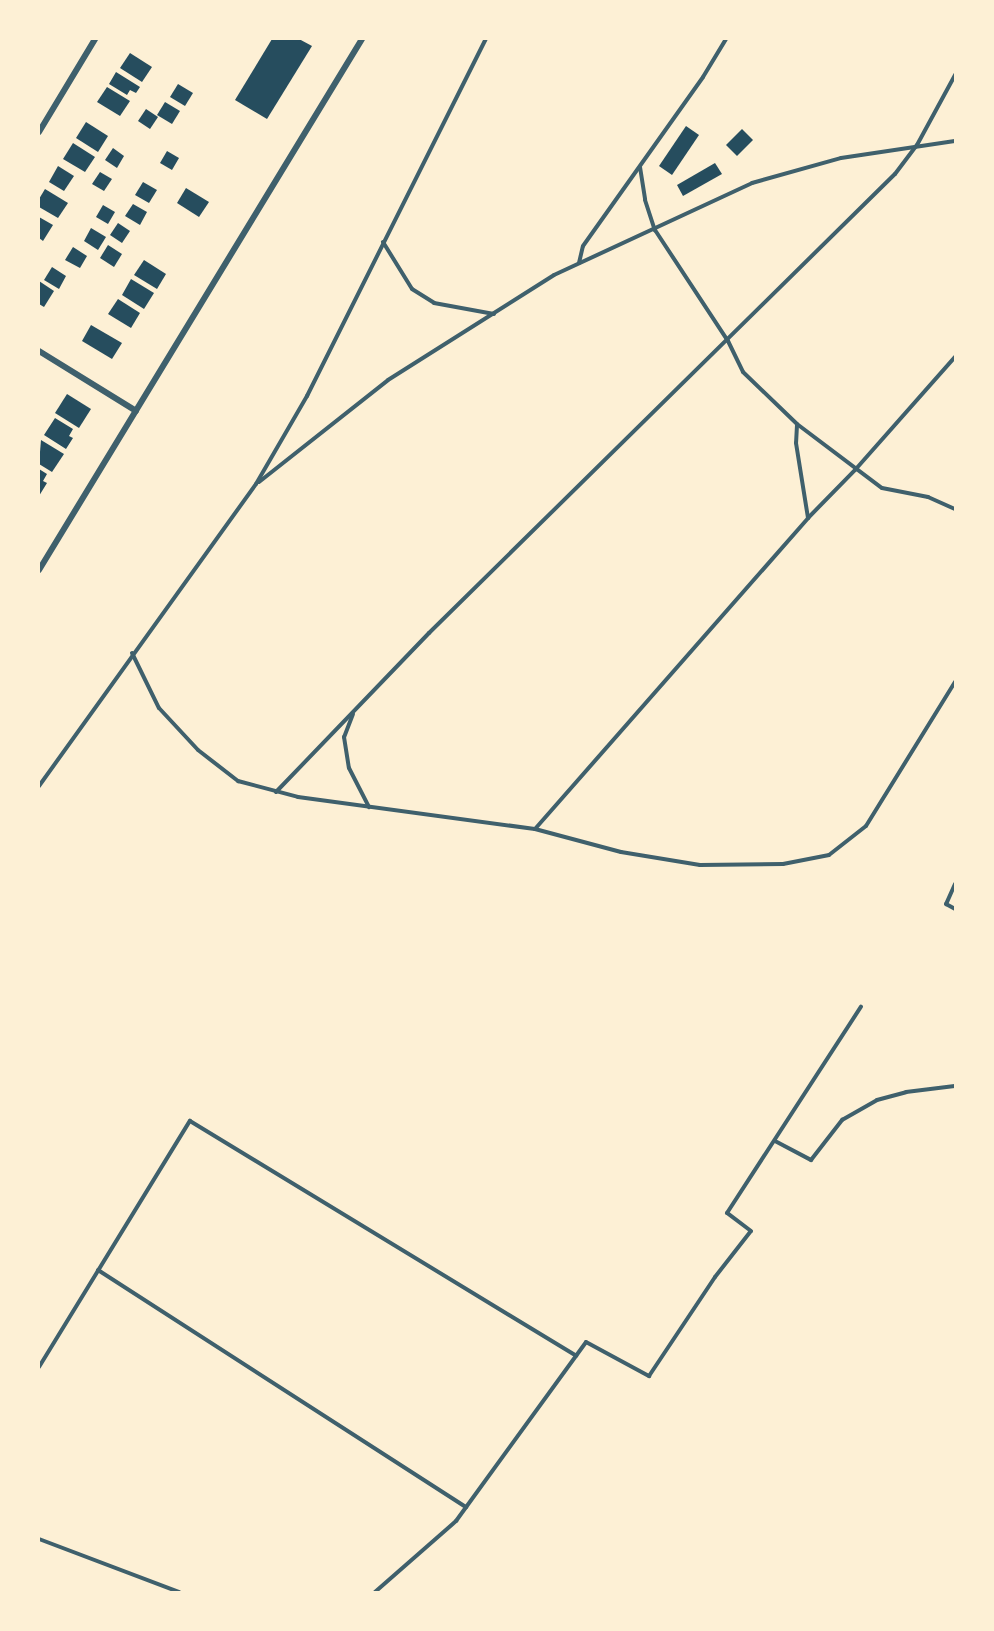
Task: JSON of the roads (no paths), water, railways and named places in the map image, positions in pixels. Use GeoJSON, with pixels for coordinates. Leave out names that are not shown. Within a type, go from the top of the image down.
{"type":"FeatureCollection","features":[{"type":"Feature","properties":{"kind":"street"},"geometry":{"type":"LineString","coordinates":[[39,132],[95,39]]}},
{"type":"Feature","properties":{"kind":"street"},"geometry":{"type":"LineString","coordinates":[[39,570],[362,39]]}},
{"type":"Feature","properties":{"kind":"street"},"geometry":{"type":"LineString","coordinates":[[39,351],[136,411]]}},
{"type":"Feature","properties":{"kind":"lane"},"geometry":{"type":"LineString","coordinates":[[39,786],[132,653],[256,484],[307,396],[486,39]]}},
{"type":"Feature","properties":{"kind":"lane"},"geometry":{"type":"LineString","coordinates":[[579,263],[583,246],[640,167],[726,39]]}},
{"type":"Feature","properties":{"kind":"lane"},"geometry":{"type":"LineString","coordinates":[[276,792],[429,633],[895,174],[917,145],[955,75]]}},
{"type":"Feature","properties":{"kind":"lane"},"geometry":{"type":"LineString","coordinates":[[256,484],[388,380],[554,275],[753,183],[842,158],[955,141]]}},
{"type":"Feature","properties":{"kind":"lane"},"geometry":{"type":"LineString","coordinates":[[640,167],[645,200],[655,230],[728,341],[742,372],[797,424],[855,470],[882,488],[928,497],[955,509]]}},
{"type":"Feature","properties":{"kind":"lane"},"geometry":{"type":"LineString","coordinates":[[383,241],[412,289],[434,303],[495,314]]}},
{"type":"Feature","properties":{"kind":"lane"},"geometry":{"type":"LineString","coordinates":[[535,829],[808,518],[855,470],[955,357]]}},
{"type":"Feature","properties":{"kind":"lane"},"geometry":{"type":"LineString","coordinates":[[797,424],[796,444],[808,518]]}},
{"type":"Feature","properties":{"kind":"lane"},"geometry":{"type":"LineString","coordinates":[[132,653],[159,708],[198,750],[238,781],[276,792],[370,808],[535,829],[621,852],[700,865],[783,864],[829,855],[866,826],[955,682]]}},
{"type":"Feature","properties":{"kind":"lane"},"geometry":{"type":"LineString","coordinates":[[354,711],[344,737],[349,768],[370,808]]}},
{"type":"Feature","properties":{"kind":"lane"},"geometry":{"type":"LineString","coordinates":[[955,884],[946,904],[955,909]]}},
{"type":"Feature","properties":{"kind":"lane"},"geometry":{"type":"LineString","coordinates":[[375,1592],[456,1521],[586,1342],[649,1376],[715,1277],[751,1231],[727,1213],[861,1007]]}},
{"type":"Feature","properties":{"kind":"lane"},"geometry":{"type":"LineString","coordinates":[[775,1140],[811,1160],[842,1120],[877,1100],[906,1092],[955,1086]]}},
{"type":"Feature","properties":{"kind":"lane"},"geometry":{"type":"LineString","coordinates":[[39,1367],[190,1121],[576,1356]]}},
{"type":"Feature","properties":{"kind":"lane"},"geometry":{"type":"LineString","coordinates":[[98,1270],[466,1508]]}},
{"type":"Feature","properties":{"kind":"lane"},"geometry":{"type":"LineString","coordinates":[[39,1539],[179,1592]]}}]}
